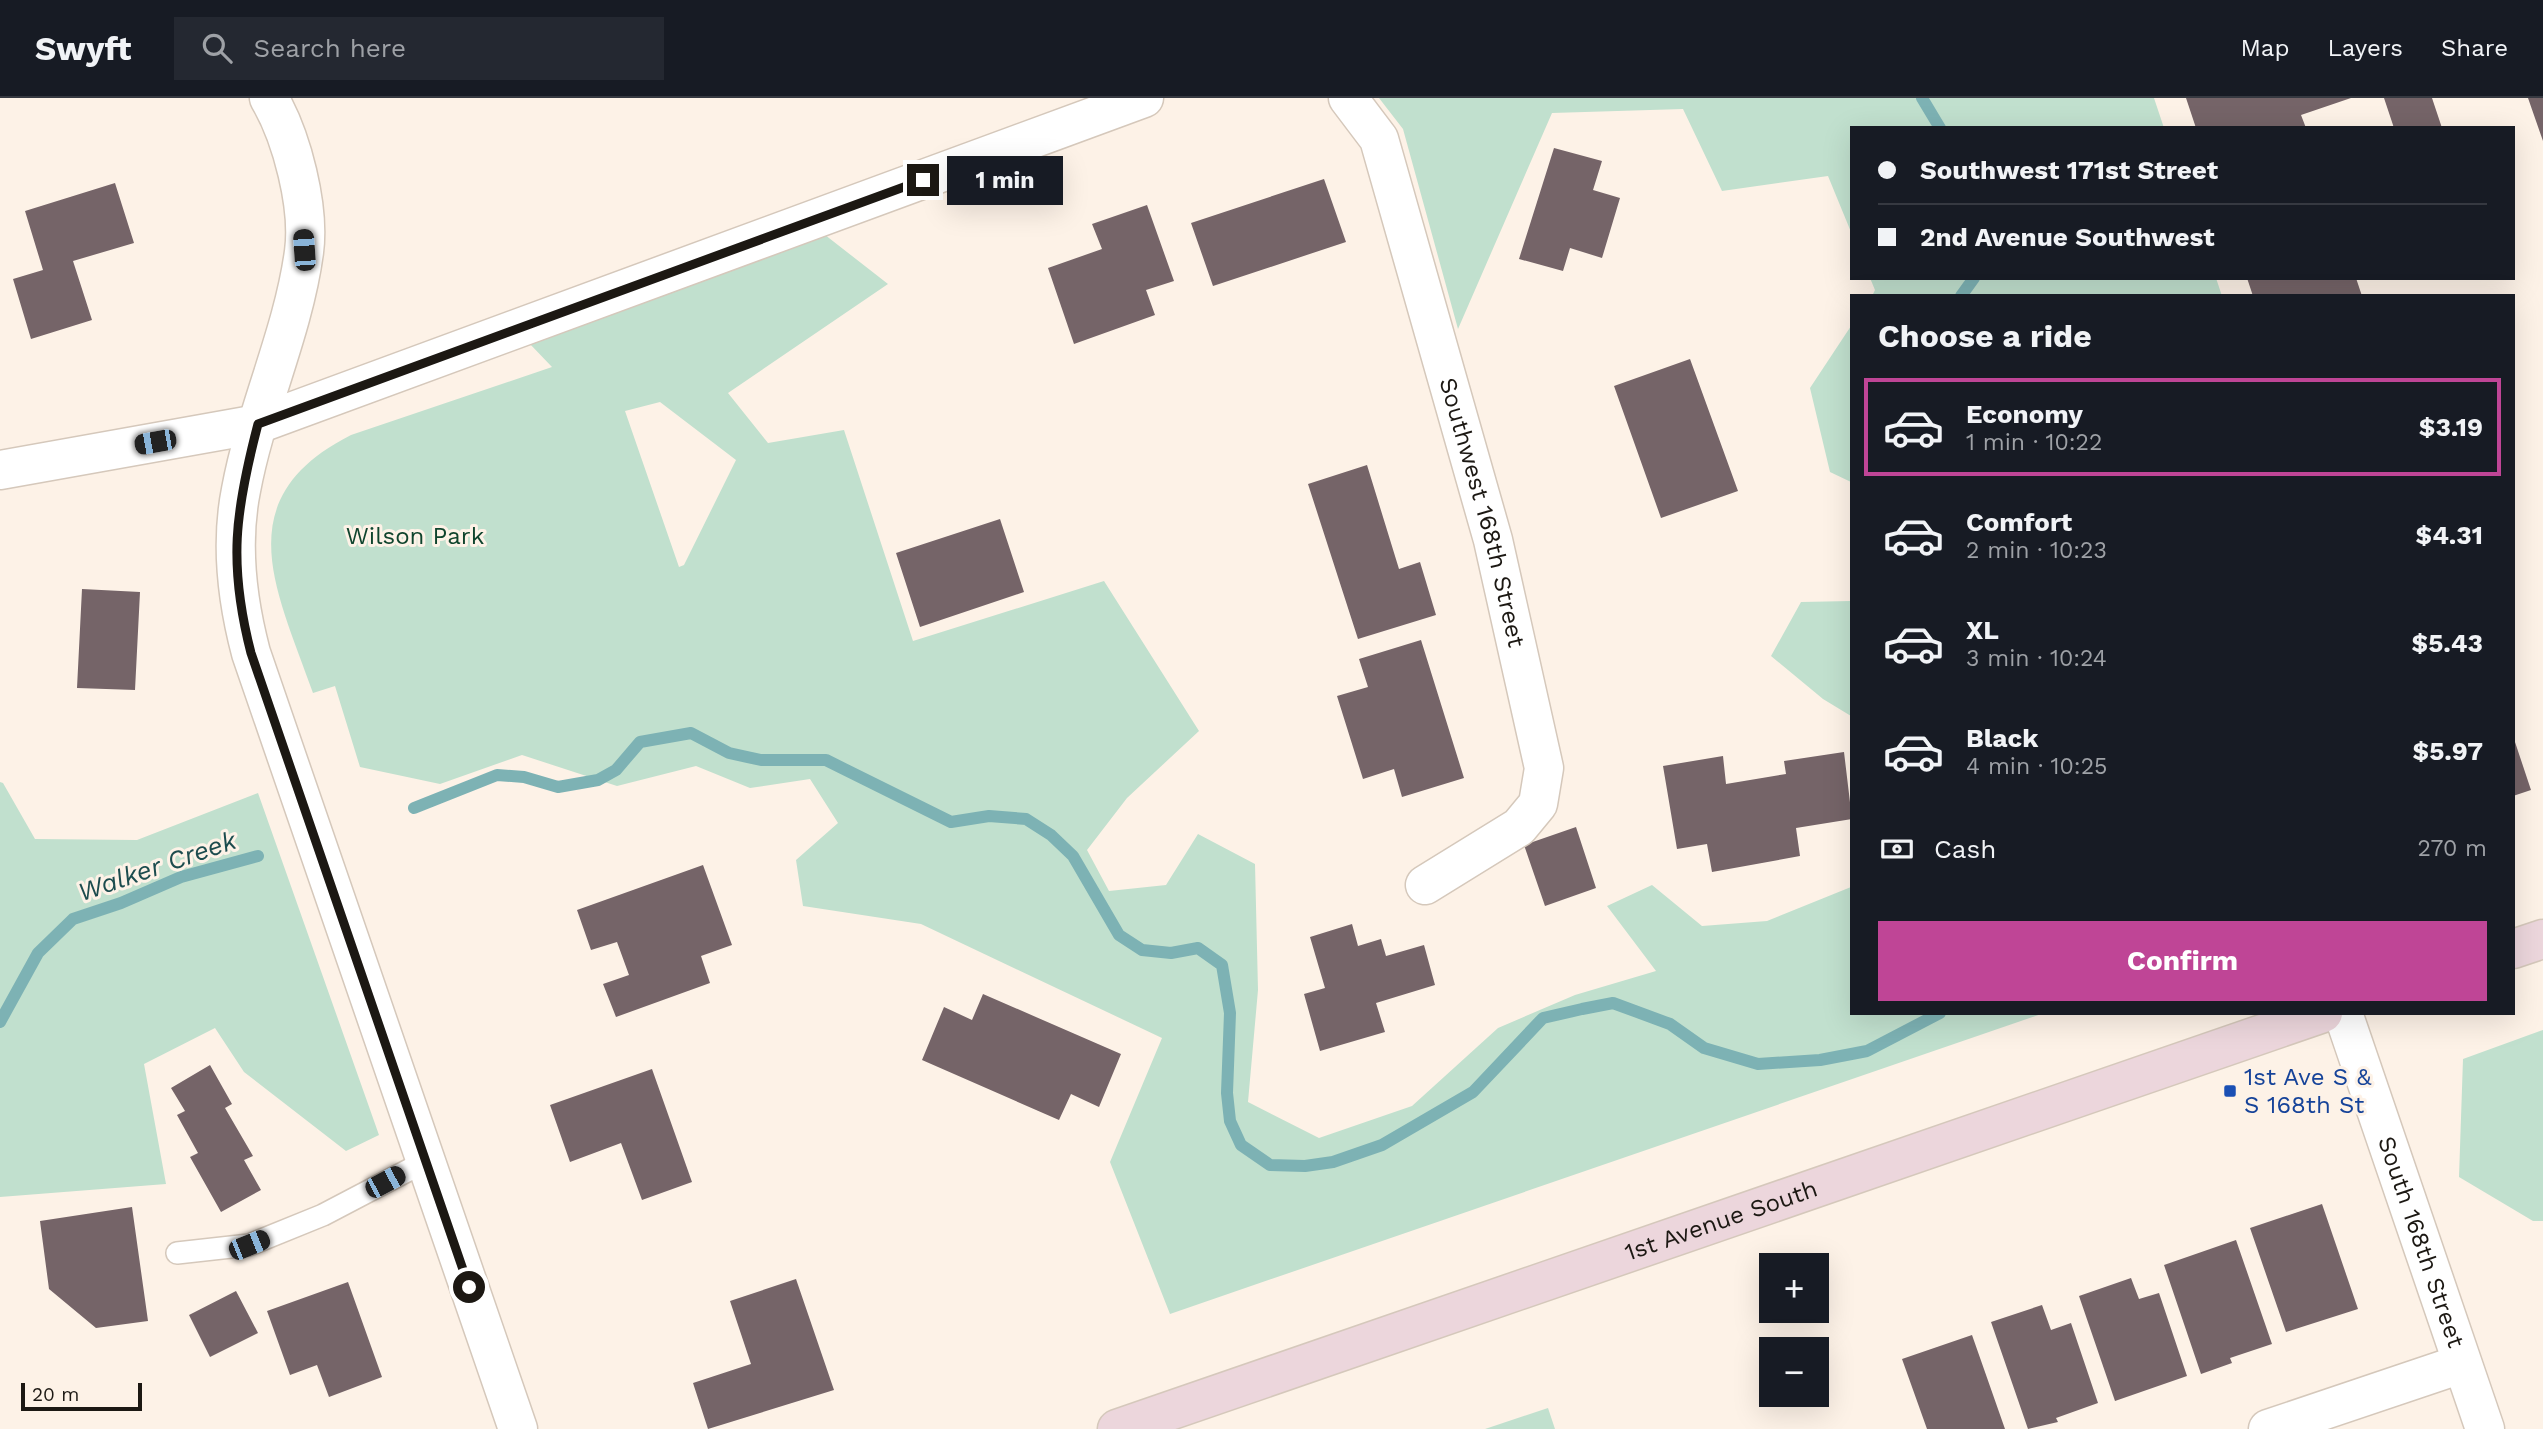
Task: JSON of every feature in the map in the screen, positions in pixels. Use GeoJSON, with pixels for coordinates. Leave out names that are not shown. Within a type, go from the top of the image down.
{"type":"FeatureCollection","features":[{"type":"Feature","properties":{"kind":"main road"},"geometry":{"type":"LineString","coordinates":[[2515,948],[2543,939]]}},
{"type":"Feature","properties":{"kind":"main road","name":"1st Avenue South"},"geometry":{"type":"LineString","coordinates":[[1117,1429],[2317,1015]]}},
{"type":"Feature","properties":{"kind":"street"},"geometry":{"type":"LineString","coordinates":[[269,98],[295,159],[304,250],[291,310],[240,491],[235,566],[242,619],[251,653],[518,1429]]}},
{"type":"Feature","properties":{"kind":"street"},"geometry":{"type":"LineString","coordinates":[[0,470],[258,424],[1144,98]]}},
{"type":"Feature","properties":{"kind":"street","name":"Southwest 168th Street"},"geometry":{"type":"LineString","coordinates":[[1348,98],[1379,139],[1493,540],[1544,768],[1538,804],[1519,827],[1425,885]]}},
{"type":"Feature","properties":{"kind":"street","name":"South 168th Street"},"geometry":{"type":"LineString","coordinates":[[2344,1015],[2485,1429]]}},
{"type":"Feature","properties":{"kind":"street"},"geometry":{"type":"LineString","coordinates":[[2268,1429],[2462,1364]]}},
{"type":"Feature","properties":{"kind":"lane"},"geometry":{"type":"LineString","coordinates":[[177,1253],[249,1245],[323,1215],[426,1161]]}},
{"type":"Feature","properties":{"kind":"green space"},"geometry":{"type":"Polygon","coordinates":[[[1379,98],[2154,98],[2163,126],[1850,126],[1850,230],[1828,176],[1722,191],[1683,109],[1552,113],[1458,329],[1403,129],[1379,98]]]}},
{"type":"Feature","properties":{"kind":"green space","name":"Wilson Park"},"geometry":{"type":"Polygon","coordinates":[[[820,231],[888,284],[728,393],[768,443],[844,430],[913,641],[1104,581],[1199,731],[1127,798],[1087,850],[1109,891],[1166,885],[1198,834],[1255,864],[1258,990],[1248,1102],[1319,1138],[1412,1106],[1498,1028],[1575,995],[1656,971],[1607,906],[1652,885],[1702,926],[1767,921],[1850,887],[1850,1015],[2038,1015],[1170,1314],[1110,1162],[1162,1038],[921,924],[803,906],[796,860],[838,823],[810,779],[750,788],[696,766],[617,786],[522,755],[440,784],[360,767],[335,686],[313,693],[276,583],[271,549],[274,518],[287,488],[312,460],[351,435],[552,367],[529,343],[820,231]],[[660,402],[625,411],[679,567],[684,565],[736,460],[660,402]]]}},
{"type":"Feature","properties":{"kind":"green space"},"geometry":{"type":"Polygon","coordinates":[[[1871,280],[2217,280],[2221,294],[1873,294],[1875,290],[1871,280]]]}},
{"type":"Feature","properties":{"kind":"green space"},"geometry":{"type":"Polygon","coordinates":[[[1850,328],[1850,482],[1830,472],[1810,388],[1850,328]]]}},
{"type":"Feature","properties":{"kind":"green space"},"geometry":{"type":"Polygon","coordinates":[[[1850,601],[1850,715],[1823,699],[1771,656],[1801,602],[1850,601]]]}},
{"type":"Feature","properties":{"kind":"green space"},"geometry":{"type":"Polygon","coordinates":[[[0,782],[35,839],[137,840],[258,793],[379,1135],[346,1151],[244,1072],[215,1028],[144,1064],[166,1184],[0,1197],[0,782]]]}},
{"type":"Feature","properties":{"kind":"green space"},"geometry":{"type":"Polygon","coordinates":[[[2543,1030],[2543,1221],[2533,1221],[2459,1177],[2463,1059],[2543,1030]]]}},
{"type":"Feature","properties":{"kind":"green space"},"geometry":{"type":"Polygon","coordinates":[[[1548,1408],[1555,1429],[1485,1429],[1548,1408]]]}},
{"type":"Feature","properties":{"kind":"building"},"geometry":{"type":"Polygon","coordinates":[[[2186,98],[2351,98],[2301,115],[2305,126],[2195,126],[2186,98]]]}},
{"type":"Feature","properties":{"kind":"building"},"geometry":{"type":"Polygon","coordinates":[[[2384,98],[2432,98],[2441,126],[2393,126],[2384,98]]]}},
{"type":"Feature","properties":{"kind":"building"},"geometry":{"type":"Polygon","coordinates":[[[2528,98],[2543,98],[2543,141],[2528,98]]]}},
{"type":"Feature","properties":{"kind":"building"},"geometry":{"type":"Polygon","coordinates":[[[1554,148],[1602,161],[1593,190],[1620,198],[1602,258],[1570,248],[1563,271],[1519,259],[1554,148]]]}},
{"type":"Feature","properties":{"kind":"building"},"geometry":{"type":"Polygon","coordinates":[[[1324,179],[1346,242],[1213,286],[1191,223],[1324,179]]]}},
{"type":"Feature","properties":{"kind":"building"},"geometry":{"type":"Polygon","coordinates":[[[115,183],[134,243],[73,261],[92,320],[31,339],[13,279],[43,270],[25,211],[115,183]]]}},
{"type":"Feature","properties":{"kind":"building"},"geometry":{"type":"Polygon","coordinates":[[[1147,205],[1174,281],[1146,290],[1155,315],[1074,344],[1048,268],[1102,249],[1092,224],[1147,205]]]}},
{"type":"Feature","properties":{"kind":"building"},"geometry":{"type":"Polygon","coordinates":[[[2248,280],[2357,280],[2361,294],[2252,294],[2248,280]]]}},
{"type":"Feature","properties":{"kind":"building"},"geometry":{"type":"Polygon","coordinates":[[[1690,359],[1738,491],[1661,518],[1614,386],[1690,359]]]}},
{"type":"Feature","properties":{"kind":"building"},"geometry":{"type":"Polygon","coordinates":[[[1367,465],[1399,569],[1420,562],[1436,615],[1358,639],[1308,484],[1367,465]]]}},
{"type":"Feature","properties":{"kind":"building"},"geometry":{"type":"Polygon","coordinates":[[[1000,519],[1024,592],[920,627],[896,553],[1000,519]]]}},
{"type":"Feature","properties":{"kind":"building"},"geometry":{"type":"Polygon","coordinates":[[[82,589],[140,592],[135,690],[77,688],[82,589]]]}},
{"type":"Feature","properties":{"kind":"building"},"geometry":{"type":"Polygon","coordinates":[[[1421,640],[1464,778],[1402,797],[1394,769],[1363,779],[1337,696],[1368,687],[1359,659],[1421,640]]]}},
{"type":"Feature","properties":{"kind":"building"},"geometry":{"type":"Polygon","coordinates":[[[2515,742],[2531,790],[2515,795],[2515,742]]]}},
{"type":"Feature","properties":{"kind":"building"},"geometry":{"type":"Polygon","coordinates":[[[1844,752],[1850,819],[1796,828],[1800,856],[1712,872],[1707,844],[1677,849],[1663,766],[1723,756],[1726,784],[1786,774],[1784,761],[1844,752]]]}},
{"type":"Feature","properties":{"kind":"building"},"geometry":{"type":"Polygon","coordinates":[[[1576,827],[1596,888],[1545,906],[1524,845],[1576,827]]]}},
{"type":"Feature","properties":{"kind":"building"},"geometry":{"type":"Polygon","coordinates":[[[703,865],[732,945],[701,956],[710,983],[616,1017],[603,984],[629,975],[617,942],[591,950],[577,910],[703,865]]]}},
{"type":"Feature","properties":{"kind":"building"},"geometry":{"type":"Polygon","coordinates":[[[1352,924],[1358,946],[1381,939],[1386,956],[1424,945],[1435,985],[1376,1003],[1385,1032],[1320,1051],[1304,994],[1325,988],[1310,937],[1352,924]]]}},
{"type":"Feature","properties":{"kind":"building"},"geometry":{"type":"Polygon","coordinates":[[[983,994],[1121,1054],[1099,1107],[1071,1094],[1059,1120],[922,1060],[944,1007],[972,1020],[983,994]]]}},
{"type":"Feature","properties":{"kind":"building"},"geometry":{"type":"Polygon","coordinates":[[[210,1065],[232,1104],[225,1108],[253,1156],[244,1160],[261,1190],[221,1212],[190,1157],[198,1153],[177,1115],[185,1111],[171,1088],[210,1065]]]}},
{"type":"Feature","properties":{"kind":"building"},"geometry":{"type":"Polygon","coordinates":[[[652,1069],[692,1182],[642,1200],[621,1143],[570,1162],[550,1105],[652,1069]]]}},
{"type":"Feature","properties":{"kind":"building"},"geometry":{"type":"Polygon","coordinates":[[[2322,1204],[2358,1309],[2286,1332],[2250,1228],[2322,1204]]]}},
{"type":"Feature","properties":{"kind":"building"},"geometry":{"type":"Polygon","coordinates":[[[132,1207],[148,1321],[96,1328],[49,1289],[40,1221],[132,1207]]]}},
{"type":"Feature","properties":{"kind":"building"},"geometry":{"type":"Polygon","coordinates":[[[2236,1240],[2272,1344],[2230,1358],[2232,1363],[2201,1374],[2164,1265],[2236,1240]]]}},
{"type":"Feature","properties":{"kind":"building"},"geometry":{"type":"Polygon","coordinates":[[[2131,1278],[2139,1299],[2159,1293],[2187,1376],[2115,1401],[2079,1296],[2131,1278]]]}},
{"type":"Feature","properties":{"kind":"building"},"geometry":{"type":"Polygon","coordinates":[[[796,1279],[834,1390],[708,1429],[693,1383],[751,1364],[730,1301],[796,1279]]]}},
{"type":"Feature","properties":{"kind":"building"},"geometry":{"type":"Polygon","coordinates":[[[348,1282],[382,1377],[329,1397],[317,1365],[290,1375],[267,1311],[348,1282]]]}},
{"type":"Feature","properties":{"kind":"building"},"geometry":{"type":"Polygon","coordinates":[[[236,1291],[258,1333],[210,1357],[189,1315],[236,1291]]]}},
{"type":"Feature","properties":{"kind":"building"},"geometry":{"type":"Polygon","coordinates":[[[2042,1305],[2051,1330],[2071,1323],[2098,1403],[2056,1418],[2058,1422],[2028,1429],[1991,1322],[2042,1305]]]}},
{"type":"Feature","properties":{"kind":"building"},"geometry":{"type":"Polygon","coordinates":[[[1972,1335],[2005,1429],[1927,1429],[1902,1359],[1972,1335]]]}},
{"type":"Feature","properties":{"kind":"waterway","name":"Walker Creek"},"geometry":{"type":"LineString","coordinates":[[1922,98],[1939,126]]}},
{"type":"Feature","properties":{"kind":"waterway","name":"Walker Creek"},"geometry":{"type":"LineString","coordinates":[[1962,294],[1973,280]]}},
{"type":"Feature","properties":{"kind":"waterway","name":"Walker Creek"},"geometry":{"type":"LineString","coordinates":[[414,808],[497,775],[524,777],[558,787],[598,780],[616,770],[640,742],[691,733],[729,753],[761,760],[826,760],[951,822],[989,816],[1026,819],[1051,835],[1073,856],[1119,935],[1142,950],[1171,953],[1198,948],[1222,965],[1230,1013],[1227,1093],[1230,1121],[1241,1145],[1270,1165],[1305,1166],[1333,1162],[1382,1145],[1473,1092],[1543,1018],[1582,1009],[1613,1003],[1670,1024],[1704,1048],[1758,1064],[1820,1060],[1867,1051],[1936,1015]]}},
{"type":"Feature","properties":{"kind":"waterway","name":"Walker Creek"},"geometry":{"type":"LineString","coordinates":[[0,1022],[38,953],[73,919],[121,903],[181,877],[258,856]]}},
{"type":"Feature","properties":{"kind":"place","name":"1st Ave S & S 168th St"},"geometry":{"type":"Point","coordinates":[2230,1091]}},
{"type":"Feature","properties":{"kind":"route"},"geometry":{"type":"LineString","coordinates":[[469,1287],[251,653],[242,619],[235,566],[240,491],[258,424],[923,180]]}}]}
